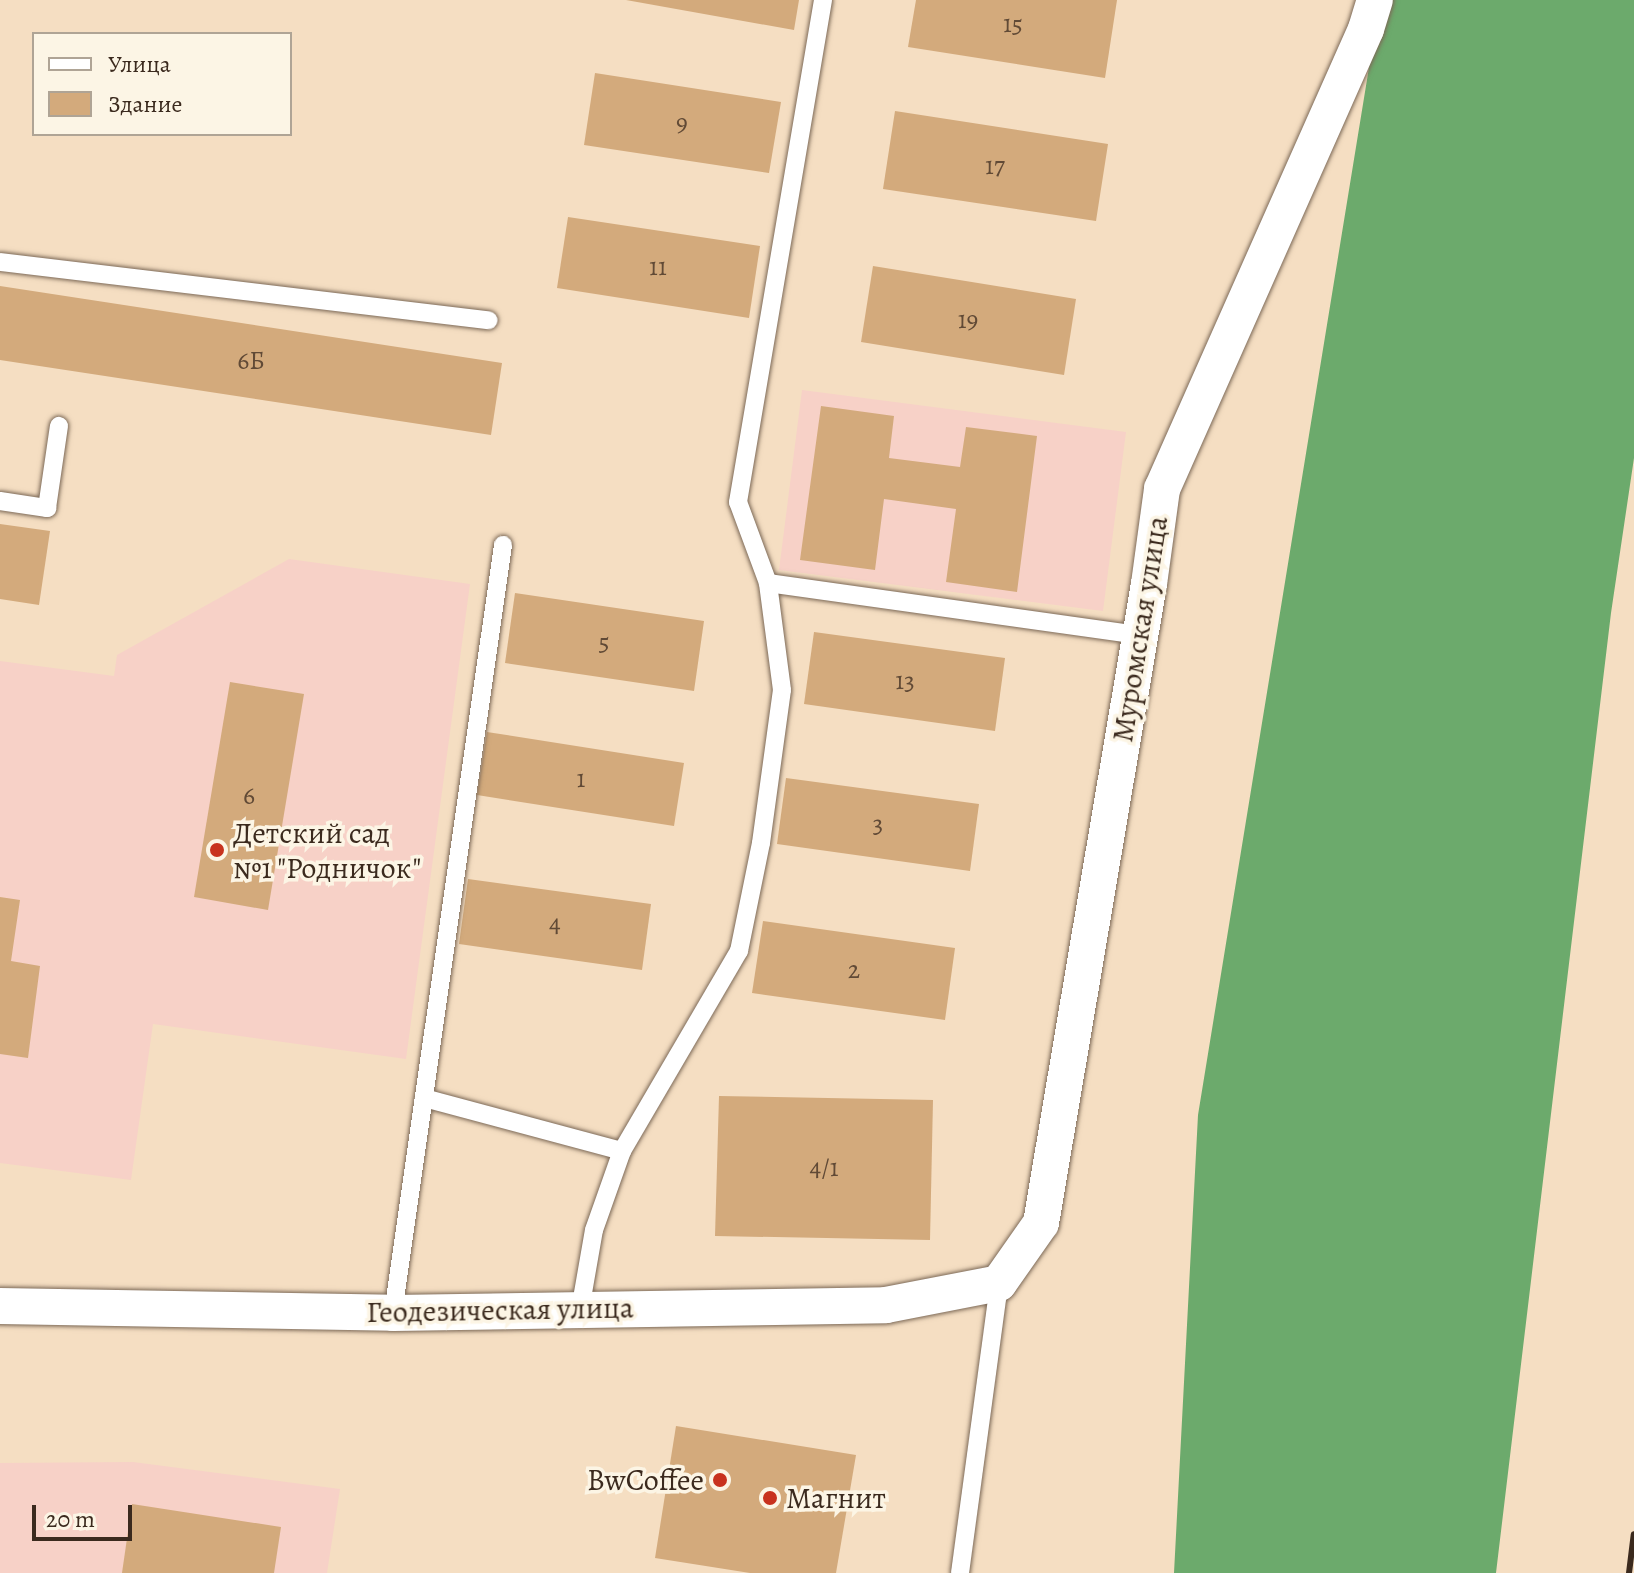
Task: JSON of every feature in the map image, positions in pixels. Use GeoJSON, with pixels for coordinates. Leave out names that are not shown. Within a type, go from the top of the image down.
{"type":"FeatureCollection","features":[{"type":"Feature","properties":{"kind":"street","name":"Муромская улица"},"geometry":{"type":"LineString","coordinates":[[999,1283],[1041,1223],[1162,489],[1366,29],[1375,0]]}},
{"type":"Feature","properties":{"kind":"street","name":"Геодезическая улица"},"geometry":{"type":"LineString","coordinates":[[0,1306],[393,1313],[886,1305],[999,1283]]}},
{"type":"Feature","properties":{"kind":"lane"},"geometry":{"type":"LineString","coordinates":[[580,1310],[594,1230],[622,1151],[739,951],[761,843],[782,690],[768,583],[738,502],[823,0]]}},
{"type":"Feature","properties":{"kind":"lane"},"geometry":{"type":"LineString","coordinates":[[0,262],[489,320]]}},
{"type":"Feature","properties":{"kind":"lane"},"geometry":{"type":"LineString","coordinates":[[0,501],[47,508],[59,426]]}},
{"type":"Feature","properties":{"kind":"lane"},"geometry":{"type":"LineString","coordinates":[[393,1313],[503,545]]}},
{"type":"Feature","properties":{"kind":"lane"},"geometry":{"type":"LineString","coordinates":[[768,583],[1139,635]]}},
{"type":"Feature","properties":{"kind":"lane"},"geometry":{"type":"LineString","coordinates":[[424,1098],[622,1151]]}},
{"type":"Feature","properties":{"kind":"lane"},"geometry":{"type":"LineString","coordinates":[[960,1573],[999,1283]]}},
{"type":"Feature","properties":{"kind":"shaded area"},"geometry":{"type":"Polygon","coordinates":[[[802,390],[1126,432],[1103,611],[779,570],[802,390]]]}},
{"type":"Feature","properties":{"kind":"shaded area","name":"Детский сад №1 \"Родничок\""},"geometry":{"type":"Polygon","coordinates":[[[289,559],[470,584],[406,1059],[153,1024],[131,1180],[0,1163],[0,661],[114,676],[117,655],[289,559]]]}},
{"type":"Feature","properties":{"kind":"shaded area"},"geometry":{"type":"Polygon","coordinates":[[[133,1462],[340,1489],[327,1573],[0,1573],[0,1463],[133,1462]]]}},
{"type":"Feature","properties":{"kind":"green space"},"geometry":{"type":"Polygon","coordinates":[[[1380,0],[1634,0],[1634,458],[1611,613],[1496,1573],[1174,1573],[1198,1115],[1380,0]]]}},
{"type":"Feature","properties":{"kind":"building"},"geometry":{"type":"Polygon","coordinates":[[[626,0],[799,0],[794,30],[626,0]]]}},
{"type":"Feature","properties":{"kind":"building"},"geometry":{"type":"Polygon","coordinates":[[[916,0],[1117,0],[1105,78],[908,47],[916,0]]]}},
{"type":"Feature","properties":{"kind":"building"},"geometry":{"type":"Polygon","coordinates":[[[595,73],[781,102],[769,173],[584,145],[595,73]]]}},
{"type":"Feature","properties":{"kind":"building"},"geometry":{"type":"Polygon","coordinates":[[[895,111],[1108,144],[1096,221],[883,189],[895,111]]]}},
{"type":"Feature","properties":{"kind":"building"},"geometry":{"type":"Polygon","coordinates":[[[568,217],[760,246],[749,318],[557,288],[568,217]]]}},
{"type":"Feature","properties":{"kind":"building"},"geometry":{"type":"Polygon","coordinates":[[[873,266],[1076,299],[1064,375],[861,342],[873,266]]]}},
{"type":"Feature","properties":{"kind":"building"},"geometry":{"type":"Polygon","coordinates":[[[0,286],[502,363],[491,435],[0,360],[0,286]]]}},
{"type":"Feature","properties":{"kind":"building"},"geometry":{"type":"Polygon","coordinates":[[[821,406],[894,416],[889,458],[960,467],[966,427],[1037,436],[1017,592],[946,582],[956,509],[884,499],[875,570],[800,560],[821,406]]]}},
{"type":"Feature","properties":{"kind":"building"},"geometry":{"type":"Polygon","coordinates":[[[0,524],[50,531],[39,605],[0,599],[0,524]]]}},
{"type":"Feature","properties":{"kind":"building"},"geometry":{"type":"Polygon","coordinates":[[[515,593],[704,621],[694,691],[505,663],[515,593]]]}},
{"type":"Feature","properties":{"kind":"building"},"geometry":{"type":"Polygon","coordinates":[[[814,632],[1005,658],[995,731],[804,704],[814,632]]]}},
{"type":"Feature","properties":{"kind":"building"},"geometry":{"type":"Polygon","coordinates":[[[230,682],[304,694],[268,910],[194,897],[230,682]]]}},
{"type":"Feature","properties":{"kind":"building"},"geometry":{"type":"Polygon","coordinates":[[[487,732],[684,763],[674,826],[477,795],[487,732]]]}},
{"type":"Feature","properties":{"kind":"building"},"geometry":{"type":"Polygon","coordinates":[[[786,778],[979,804],[970,871],[777,844],[786,778]]]}},
{"type":"Feature","properties":{"kind":"building"},"geometry":{"type":"Polygon","coordinates":[[[468,879],[651,904],[642,970],[459,944],[468,879]]]}},
{"type":"Feature","properties":{"kind":"building"},"geometry":{"type":"Polygon","coordinates":[[[0,897],[20,900],[11,961],[40,966],[28,1058],[0,1054],[0,897]]]}},
{"type":"Feature","properties":{"kind":"building"},"geometry":{"type":"Polygon","coordinates":[[[763,921],[955,948],[945,1020],[752,993],[763,921]]]}},
{"type":"Feature","properties":{"kind":"building"},"geometry":{"type":"Polygon","coordinates":[[[719,1096],[933,1100],[930,1240],[715,1236],[719,1096]]]}},
{"type":"Feature","properties":{"kind":"building"},"geometry":{"type":"Polygon","coordinates":[[[676,1426],[856,1455],[836,1573],[750,1573],[655,1558],[676,1426]]]}},
{"type":"Feature","properties":{"kind":"building"},"geometry":{"type":"Polygon","coordinates":[[[132,1504],[281,1527],[274,1573],[122,1573],[132,1504]]]}},
{"type":"Feature","properties":{"kind":"railway"},"geometry":{"type":"LineString","coordinates":[[1629,1573],[1634,1534]]}},
{"type":"Feature","properties":{"kind":"place","name":"Детский сад №1 \"Родничок\""},"geometry":{"type":"Point","coordinates":[217,850]}},
{"type":"Feature","properties":{"kind":"place","name":"BwCoffee"},"geometry":{"type":"Point","coordinates":[720,1480]}},
{"type":"Feature","properties":{"kind":"place","name":"Магнит"},"geometry":{"type":"Point","coordinates":[770,1498]}}]}
